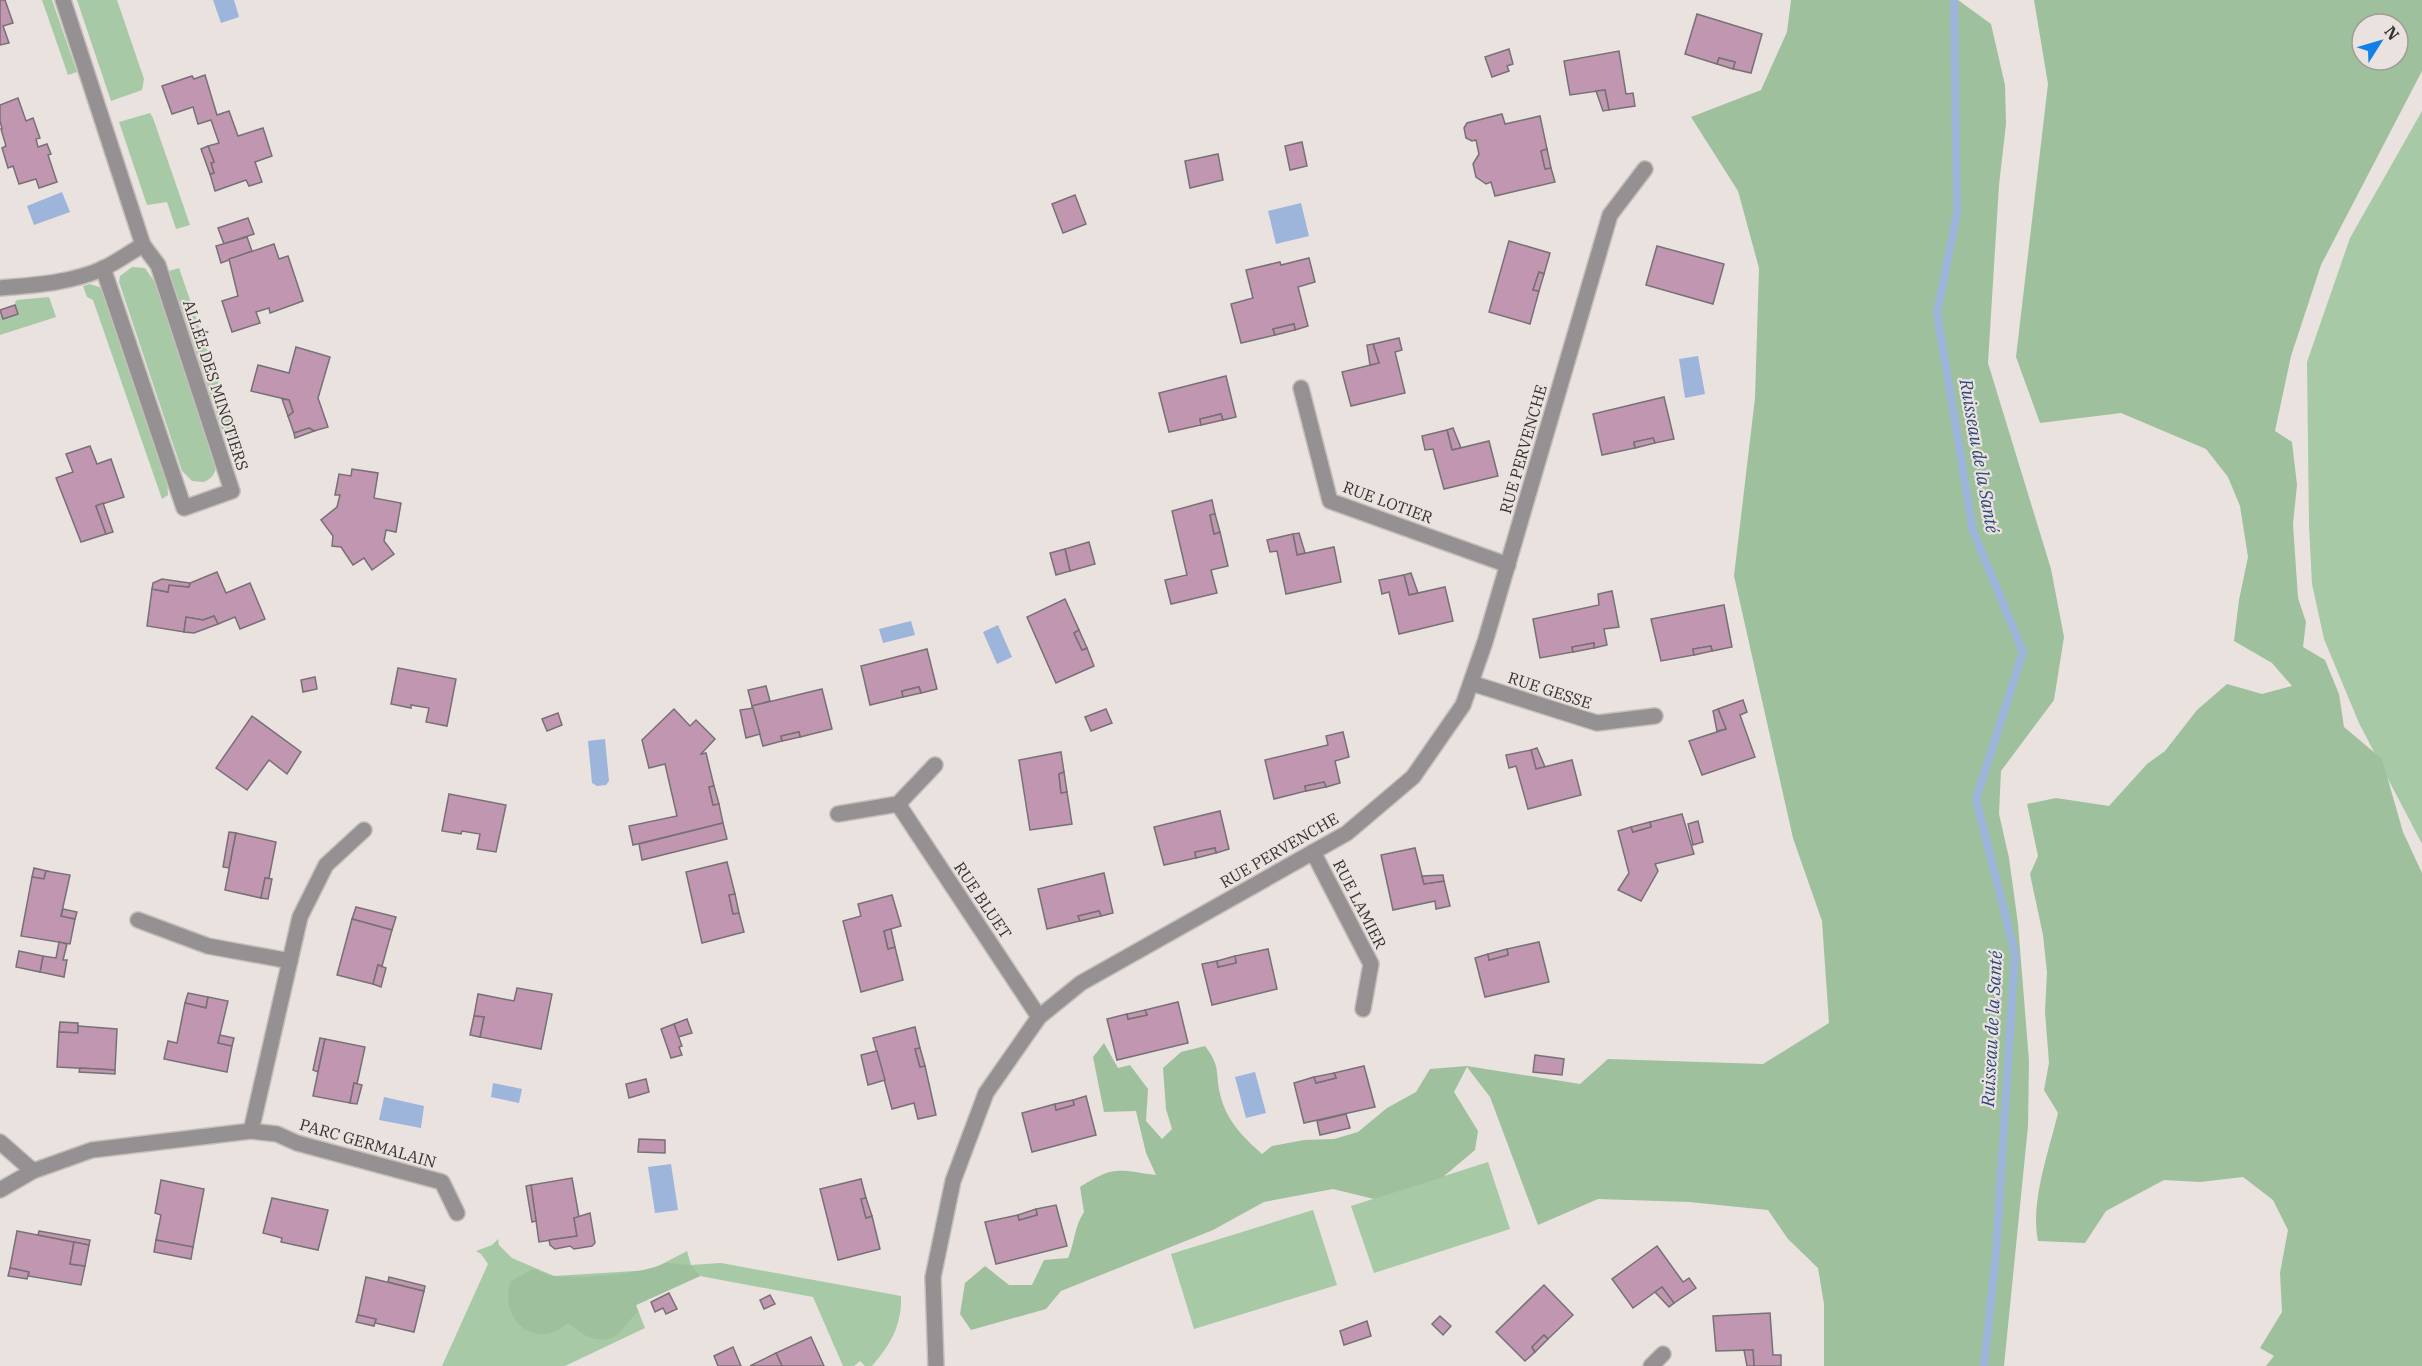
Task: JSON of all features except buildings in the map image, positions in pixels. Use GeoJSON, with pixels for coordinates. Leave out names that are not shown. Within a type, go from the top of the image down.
{"type":"FeatureCollection","features":[{"type":"Feature","properties":{"kind":"street","name":"ALLÉE DES MINOTIERS"},"geometry":{"type":"LineString","coordinates":[[63,0],[143,244],[158,265],[231,491],[184,508],[103,268]]}},
{"type":"Feature","properties":{"kind":"street","name":"RUE PERVENCHE"},"geometry":{"type":"LineString","coordinates":[[936,1366],[933,1277],[953,1180],[986,1093],[1039,1017],[1081,983],[1347,833],[1413,777],[1463,705],[1508,565],[1610,215],[1645,169]]}},
{"type":"Feature","properties":{"kind":"street"},"geometry":{"type":"LineString","coordinates":[[0,288],[52,283],[103,268],[143,244]]}},
{"type":"Feature","properties":{"kind":"street","name":"RUE LOTIER"},"geometry":{"type":"LineString","coordinates":[[1301,388],[1330,501],[1508,565]]}},
{"type":"Feature","properties":{"kind":"street","name":"RUE GESSE"},"geometry":{"type":"LineString","coordinates":[[1471,683],[1597,723],[1655,716]]}},
{"type":"Feature","properties":{"kind":"street"},"geometry":{"type":"LineString","coordinates":[[838,814],[898,804],[935,765]]}},
{"type":"Feature","properties":{"kind":"street","name":"RUE BLUET"},"geometry":{"type":"LineString","coordinates":[[898,804],[1039,1017]]}},
{"type":"Feature","properties":{"kind":"street"},"geometry":{"type":"LineString","coordinates":[[251,1131],[300,917],[326,865],[364,830]]}},
{"type":"Feature","properties":{"kind":"street","name":"RUE LAMIER"},"geometry":{"type":"LineString","coordinates":[[1313,852],[1371,964],[1363,1009]]}},
{"type":"Feature","properties":{"kind":"street"},"geometry":{"type":"LineString","coordinates":[[138,920],[208,946],[290,962]]}},
{"type":"Feature","properties":{"kind":"street","name":"PARC GERMALAIN"},"geometry":{"type":"LineString","coordinates":[[0,1190],[33,1171],[92,1150],[251,1131],[277,1134],[297,1143],[442,1182],[458,1212]]}},
{"type":"Feature","properties":{"kind":"street"},"geometry":{"type":"LineString","coordinates":[[0,1142],[33,1171]]}},
{"type":"Feature","properties":{"kind":"street"},"geometry":{"type":"LineString","coordinates":[[1651,1366],[1663,1354]]}},
{"type":"Feature","properties":{"kind":"green space"},"geometry":{"type":"Polygon","coordinates":[[[42,0],[52,0],[77,72],[68,75],[42,0]]]}},
{"type":"Feature","properties":{"kind":"green space"},"geometry":{"type":"Polygon","coordinates":[[[77,0],[117,0],[144,79],[142,90],[111,101],[77,0]]]}},
{"type":"Feature","properties":{"kind":"green space"},"geometry":{"type":"Polygon","coordinates":[[[1791,0],[1958,0],[1991,24],[2005,85],[2006,124],[1999,185],[1988,363],[2051,569],[2064,637],[2054,700],[2001,771],[1999,814],[2009,858],[2018,924],[2029,1061],[2028,1126],[2004,1366],[1824,1366],[1824,1304],[1818,1268],[1788,1239],[1768,1210],[1689,1202],[1598,1199],[1538,1225],[1490,1097],[1467,1067],[1454,1092],[1478,1131],[1475,1150],[1443,1177],[1374,1199],[1333,1189],[1264,1202],[1213,1230],[1061,1291],[1046,1309],[971,1330],[960,1314],[965,1283],[985,1266],[1009,1285],[1032,1285],[1044,1260],[1068,1258],[1078,1223],[1084,1212],[1080,1187],[1109,1172],[1124,1171],[1156,1175],[1146,1153],[1136,1111],[1104,1112],[1093,1057],[1104,1043],[1118,1068],[1130,1065],[1148,1089],[1146,1121],[1162,1139],[1172,1129],[1166,1109],[1163,1068],[1181,1052],[1205,1046],[1215,1064],[1220,1094],[1226,1112],[1242,1134],[1262,1154],[1272,1146],[1304,1140],[1334,1139],[1358,1132],[1387,1108],[1416,1092],[1430,1069],[1467,1066],[1580,1084],[1608,1059],[1763,1064],[1829,1023],[1822,921],[1793,838],[1734,576],[1755,398],[1759,268],[1738,191],[1691,117],[1761,90],[1787,32],[1791,0]]]}},
{"type":"Feature","properties":{"kind":"green space"},"geometry":{"type":"Polygon","coordinates":[[[2034,0],[2422,0],[2422,71],[2321,265],[2291,356],[2275,431],[2292,442],[2297,485],[2293,524],[2298,598],[2306,622],[2303,647],[2325,660],[2339,694],[2344,727],[2382,759],[2403,832],[2422,873],[2422,1366],[2266,1366],[2274,1356],[2260,1348],[2282,1312],[2280,1273],[2288,1230],[2273,1200],[2243,1177],[2200,1182],[2164,1180],[2106,1211],[2085,1243],[2038,1241],[2036,1210],[2038,1193],[2058,1113],[2044,1090],[2049,1063],[2045,1012],[2047,972],[2043,935],[2030,874],[2038,856],[2027,804],[2056,798],[2109,806],[2147,764],[2165,751],[2197,710],[2227,684],[2262,694],[2292,686],[2272,663],[2234,641],[2239,600],[2248,557],[2240,506],[2228,477],[2206,449],[2121,413],[2040,423],[2016,357],[2048,84],[2034,0]]]}},
{"type":"Feature","properties":{"kind":"green space"},"geometry":{"type":"Polygon","coordinates":[[[2422,111],[2422,844],[2359,723],[2324,639],[2312,584],[2307,362],[2350,238],[2422,111]]]}},
{"type":"Feature","properties":{"kind":"green space"},"geometry":{"type":"Polygon","coordinates":[[[150,113],[190,225],[176,229],[167,202],[147,205],[119,122],[150,113]]]}},
{"type":"Feature","properties":{"kind":"green space"},"geometry":{"type":"Polygon","coordinates":[[[132,267],[145,268],[154,281],[216,462],[214,474],[204,482],[192,481],[182,471],[119,282],[120,276],[132,267]]]}},
{"type":"Feature","properties":{"kind":"green space"},"geometry":{"type":"Polygon","coordinates":[[[179,268],[242,451],[236,452],[225,439],[169,271],[179,268]]]}},
{"type":"Feature","properties":{"kind":"green space"},"geometry":{"type":"Polygon","coordinates":[[[90,284],[102,288],[105,294],[167,478],[168,495],[162,499],[93,300],[87,297],[83,286],[90,284]]]}},
{"type":"Feature","properties":{"kind":"green space"},"geometry":{"type":"Polygon","coordinates":[[[49,297],[56,317],[0,335],[0,310],[3,319],[17,314],[15,302],[17,300],[49,297]]]}},
{"type":"Feature","properties":{"kind":"green space"},"geometry":{"type":"Polygon","coordinates":[[[1488,1162],[1510,1229],[1374,1273],[1351,1206],[1488,1162]]]}},
{"type":"Feature","properties":{"kind":"green space"},"geometry":{"type":"Polygon","coordinates":[[[1313,1210],[1337,1285],[1194,1329],[1171,1254],[1313,1210]]]}},
{"type":"Feature","properties":{"kind":"green space"},"geometry":{"type":"Polygon","coordinates":[[[498,1239],[499,1245],[512,1258],[554,1276],[651,1270],[687,1251],[691,1265],[721,1263],[901,1296],[900,1316],[890,1342],[872,1366],[865,1366],[860,1361],[854,1366],[843,1366],[813,1297],[700,1276],[636,1305],[645,1328],[565,1366],[442,1366],[488,1264],[476,1251],[492,1245],[498,1239]]]}},
{"type":"Feature","properties":{"kind":"green space"},"geometry":{"type":"Polygon","coordinates":[[[665,1263],[691,1265],[700,1276],[636,1305],[638,1312],[621,1331],[605,1339],[592,1338],[568,1323],[556,1331],[544,1334],[534,1333],[524,1329],[517,1322],[509,1303],[508,1292],[511,1281],[533,1269],[552,1276],[595,1276],[627,1273],[665,1263]]]}},
{"type":"Feature","properties":{"kind":"water"},"geometry":{"type":"Polygon","coordinates":[[[213,0],[234,0],[239,17],[221,23],[213,0]]]}},
{"type":"Feature","properties":{"kind":"water"},"geometry":{"type":"Polygon","coordinates":[[[62,192],[70,212],[34,225],[27,206],[62,192]]]}},
{"type":"Feature","properties":{"kind":"water"},"geometry":{"type":"Polygon","coordinates":[[[1301,203],[1309,236],[1276,244],[1268,211],[1301,203]]]}},
{"type":"Feature","properties":{"kind":"water"},"geometry":{"type":"Polygon","coordinates":[[[1698,356],[1705,394],[1685,398],[1679,359],[1698,356]]]}},
{"type":"Feature","properties":{"kind":"water"},"geometry":{"type":"Polygon","coordinates":[[[911,621],[915,635],[883,643],[879,629],[911,621]]]}},
{"type":"Feature","properties":{"kind":"water"},"geometry":{"type":"Polygon","coordinates":[[[998,625],[1012,657],[997,664],[983,632],[998,625]]]}},
{"type":"Feature","properties":{"kind":"water"},"geometry":{"type":"Polygon","coordinates":[[[605,739],[609,781],[606,785],[597,786],[592,783],[588,741],[605,739]]]}},
{"type":"Feature","properties":{"kind":"water"},"geometry":{"type":"Polygon","coordinates":[[[1255,1072],[1266,1113],[1246,1118],[1235,1077],[1255,1072]]]}},
{"type":"Feature","properties":{"kind":"water"},"geometry":{"type":"Polygon","coordinates":[[[493,1083],[522,1089],[519,1103],[491,1097],[493,1083]]]}},
{"type":"Feature","properties":{"kind":"water"},"geometry":{"type":"Polygon","coordinates":[[[384,1097],[424,1106],[421,1128],[379,1120],[384,1097]]]}},
{"type":"Feature","properties":{"kind":"water"},"geometry":{"type":"Polygon","coordinates":[[[671,1164],[678,1210],[655,1213],[648,1167],[671,1164]]]}},
{"type":"Feature","properties":{"kind":"waterway","name":"Ruisseau de la Santé"},"geometry":{"type":"LineString","coordinates":[[1954,0],[1957,213],[1937,313],[1973,531],[2023,652],[1976,799],[2015,954],[1996,1252],[1984,1366]]}}]}
